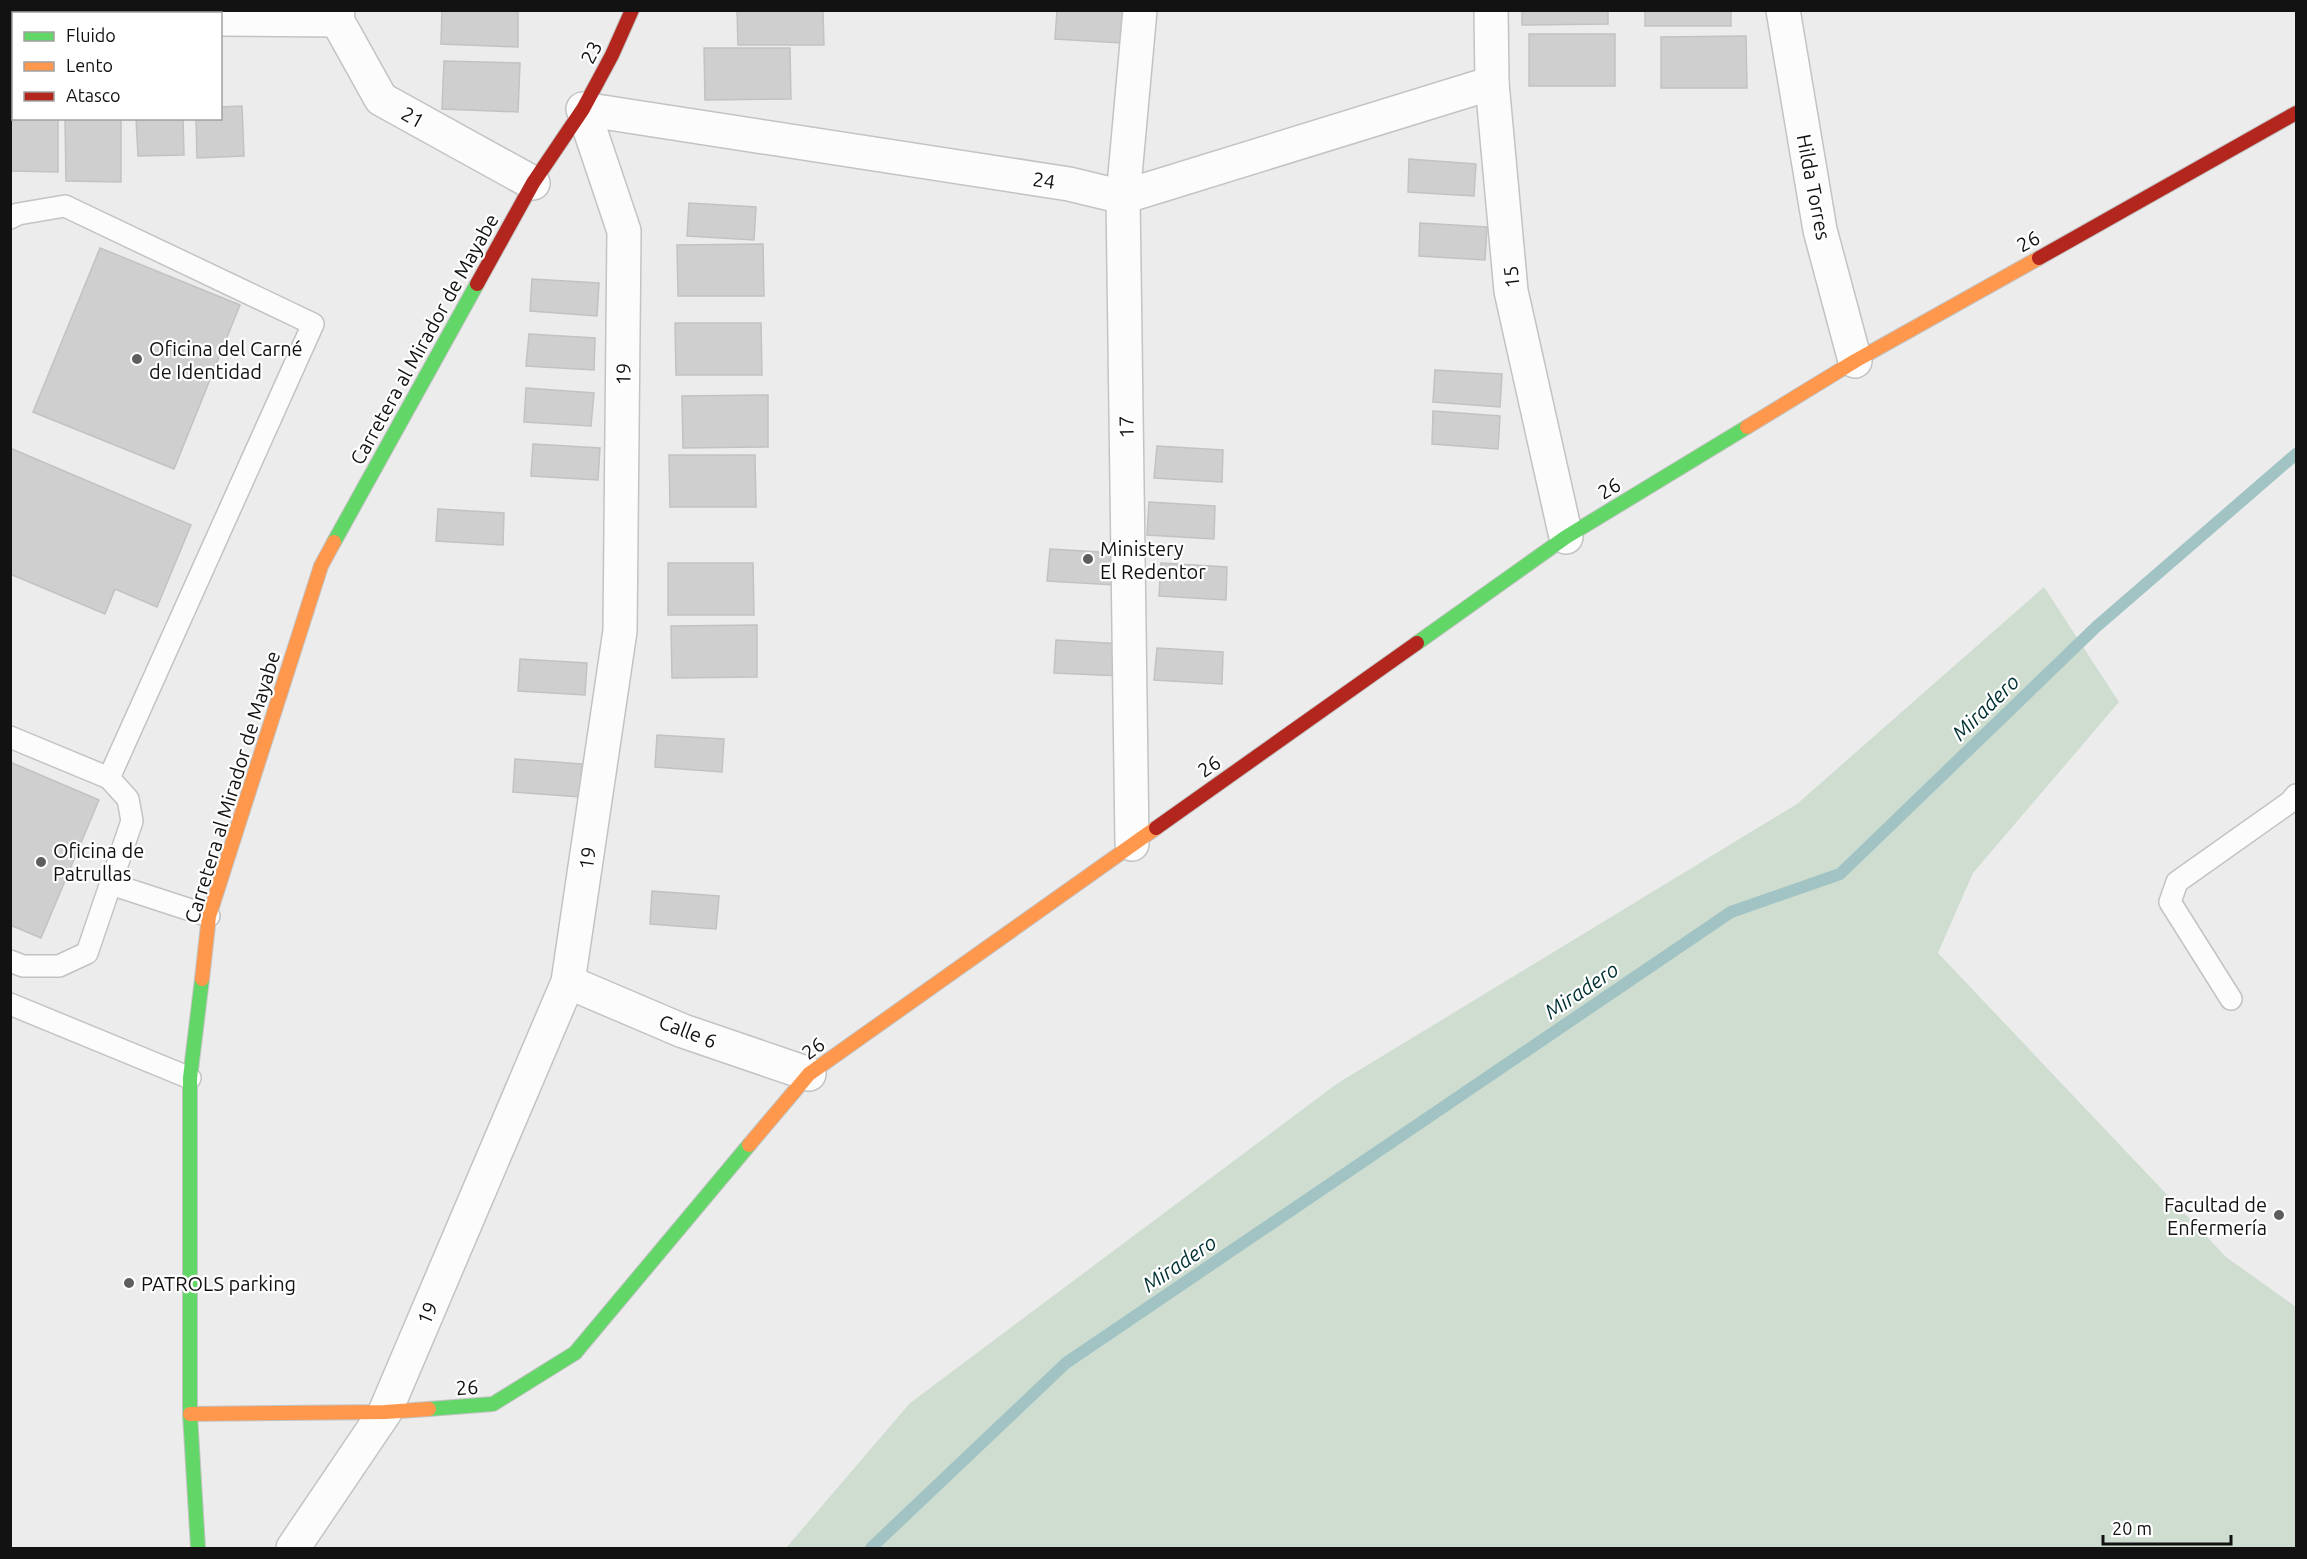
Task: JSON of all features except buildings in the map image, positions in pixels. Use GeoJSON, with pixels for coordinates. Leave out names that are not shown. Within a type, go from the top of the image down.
{"type":"FeatureCollection","features":[{"type":"Feature","properties":{"kind":"street","name":"23"},"geometry":{"type":"LineString","coordinates":[[583,109],[612,55],[632,10]]}},
{"type":"Feature","properties":{"kind":"street","name":"17"},"geometry":{"type":"LineString","coordinates":[[1132,844],[1123,197],[1140,10]]}},
{"type":"Feature","properties":{"kind":"street","name":"15"},"geometry":{"type":"LineString","coordinates":[[1491,10],[1492,83],[1512,291],[1566,537]]}},
{"type":"Feature","properties":{"kind":"street","name":"Hilda Torres"},"geometry":{"type":"LineString","coordinates":[[1783,10],[1820,230],[1855,361]]}},
{"type":"Feature","properties":{"kind":"street"},"geometry":{"type":"LineString","coordinates":[[222,19],[338,15]]}},
{"type":"Feature","properties":{"kind":"street","name":"21"},"geometry":{"type":"LineString","coordinates":[[338,15],[381,99],[532,183]]}},
{"type":"Feature","properties":{"kind":"street"},"geometry":{"type":"LineString","coordinates":[[1123,197],[1492,83]]}},
{"type":"Feature","properties":{"kind":"street","name":"Carretera al Mirador de Mayabe"},"geometry":{"type":"LineString","coordinates":[[198,1548],[190,1414],[190,1078],[209,916],[321,566],[532,183],[583,109]]}},
{"type":"Feature","properties":{"kind":"street","name":"24"},"geometry":{"type":"LineString","coordinates":[[583,109],[1069,184],[1123,197]]}},
{"type":"Feature","properties":{"kind":"street","name":"19"},"geometry":{"type":"LineString","coordinates":[[293,1548],[385,1412],[568,982],[620,631],[624,231],[583,109]]}},
{"type":"Feature","properties":{"kind":"street","name":"26"},"geometry":{"type":"LineString","coordinates":[[190,1414],[385,1412],[493,1404],[575,1353],[809,1074],[1566,537],[1855,361],[2296,113]]}},
{"type":"Feature","properties":{"kind":"street","name":"Calle 6"},"geometry":{"type":"LineString","coordinates":[[568,982],[683,1031],[809,1074]]}},
{"type":"Feature","properties":{"kind":"lane"},"geometry":{"type":"LineString","coordinates":[[10,218],[18,214],[65,206],[314,324],[109,778]]}},
{"type":"Feature","properties":{"kind":"lane"},"geometry":{"type":"LineString","coordinates":[[10,737],[109,778],[128,799],[132,821],[87,953],[59,966],[22,966],[10,961]]}},
{"type":"Feature","properties":{"kind":"lane"},"geometry":{"type":"LineString","coordinates":[[2232,999],[2170,902],[2177,882],[2290,802],[2296,795]]}},
{"type":"Feature","properties":{"kind":"lane"},"geometry":{"type":"LineString","coordinates":[[111,884],[209,916]]}},
{"type":"Feature","properties":{"kind":"lane"},"geometry":{"type":"LineString","coordinates":[[10,1004],[190,1078]]}},
{"type":"Feature","properties":{"kind":"green space"},"geometry":{"type":"Polygon","coordinates":[[[2044,587],[2119,702],[1973,873],[1938,953],[2226,1257],[2296,1307],[2296,1548],[786,1548],[910,1403],[1338,1083],[1797,804],[2044,587]]]}},
{"type":"Feature","properties":{"kind":"waterway","name":"Miradero"},"geometry":{"type":"LineString","coordinates":[[871,1548],[1066,1363],[1731,912],[1840,874],[2096,627],[2296,454]]}},
{"type":"Feature","properties":{"kind":"traffic: fast"},"geometry":{"type":"LineString","coordinates":[[334,542],[477,284]]}},
{"type":"Feature","properties":{"kind":"traffic: fast"},"geometry":{"type":"LineString","coordinates":[[1417,643],[1566,537],[1747,427]]}},
{"type":"Feature","properties":{"kind":"traffic: fast"},"geometry":{"type":"LineString","coordinates":[[198,1548],[190,1414],[190,1078],[202,979]]}},
{"type":"Feature","properties":{"kind":"traffic: fast"},"geometry":{"type":"LineString","coordinates":[[429,1409],[493,1404],[575,1353],[749,1145]]}},
{"type":"Feature","properties":{"kind":"traffic: slow"},"geometry":{"type":"LineString","coordinates":[[1747,427],[1855,361],[2039,258]]}},
{"type":"Feature","properties":{"kind":"traffic: slow"},"geometry":{"type":"LineString","coordinates":[[202,979],[209,916],[321,566],[334,542]]}},
{"type":"Feature","properties":{"kind":"traffic: slow"},"geometry":{"type":"LineString","coordinates":[[749,1145],[809,1074],[1156,828]]}},
{"type":"Feature","properties":{"kind":"traffic: slow"},"geometry":{"type":"LineString","coordinates":[[190,1414],[385,1412],[429,1409]]}},
{"type":"Feature","properties":{"kind":"traffic: jam"},"geometry":{"type":"LineString","coordinates":[[477,284],[533,183],[583,109],[612,55],[632,10]]}},
{"type":"Feature","properties":{"kind":"traffic: jam"},"geometry":{"type":"LineString","coordinates":[[2039,258],[2296,113]]}},
{"type":"Feature","properties":{"kind":"traffic: jam"},"geometry":{"type":"LineString","coordinates":[[1156,828],[1417,643]]}},
{"type":"Feature","properties":{"kind":"place","name":"Oficina del Carné de Identidad"},"geometry":{"type":"Point","coordinates":[137,359]}},
{"type":"Feature","properties":{"kind":"place","name":"Ministery El Redentor"},"geometry":{"type":"Point","coordinates":[1088,559]}},
{"type":"Feature","properties":{"kind":"place","name":"Oficina de Patrullas"},"geometry":{"type":"Point","coordinates":[41,862]}},
{"type":"Feature","properties":{"kind":"place","name":"Facultad de Enfermería"},"geometry":{"type":"Point","coordinates":[2279,1215]}},
{"type":"Feature","properties":{"kind":"place","name":"PATROLS parking"},"geometry":{"type":"Point","coordinates":[129,1283]}}]}
